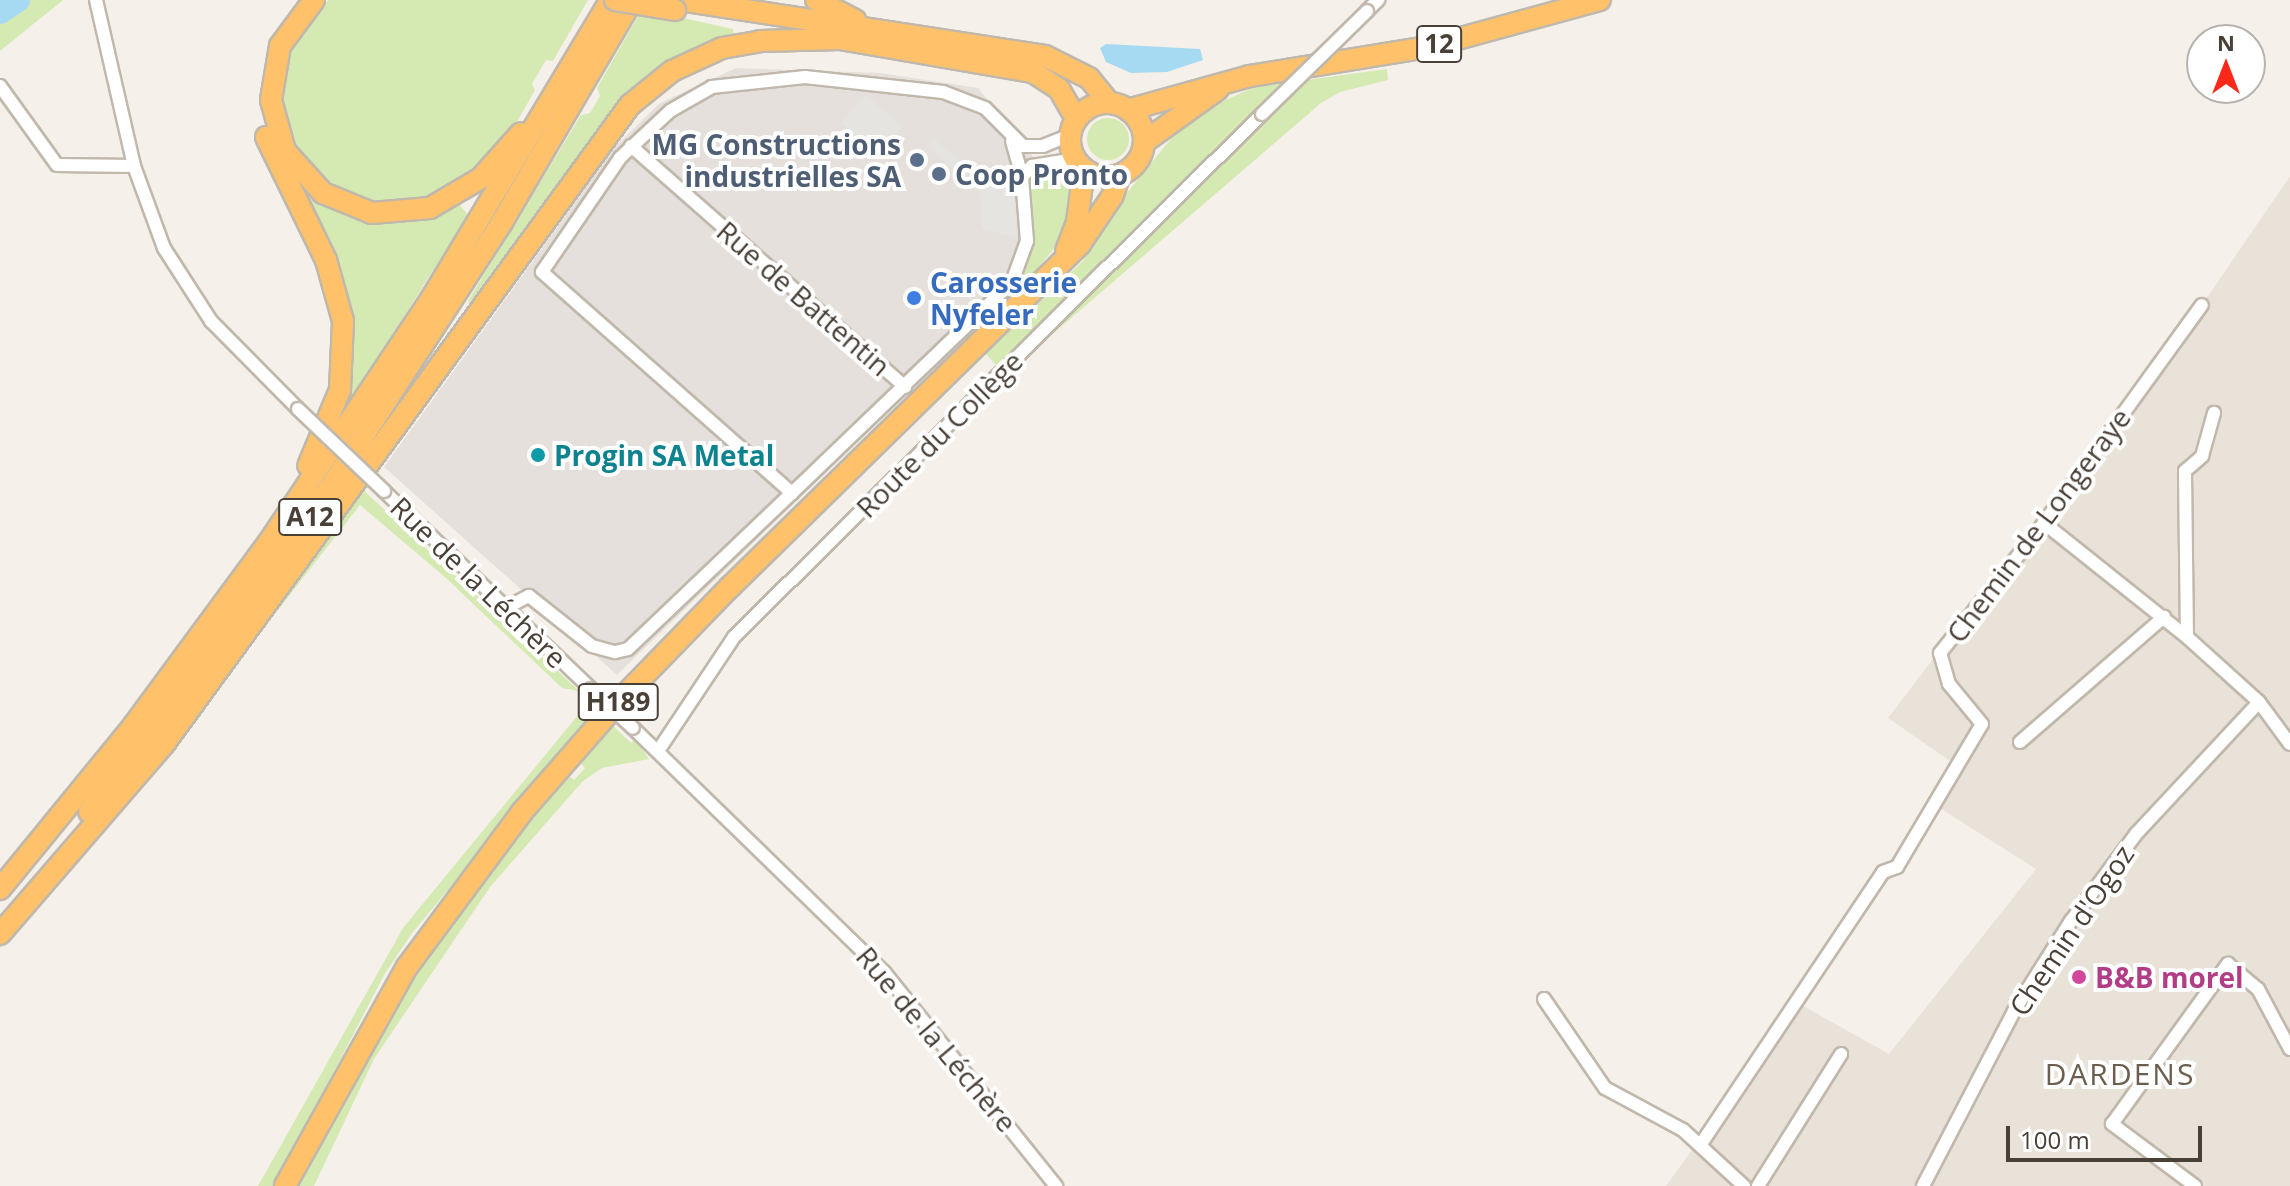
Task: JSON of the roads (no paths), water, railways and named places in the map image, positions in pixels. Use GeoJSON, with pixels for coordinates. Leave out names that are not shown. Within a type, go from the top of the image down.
{"type":"FeatureCollection","features":[{"type":"Feature","properties":{"kind":"highway"},"geometry":{"type":"LineString","coordinates":[[269,542],[329,423],[344,357],[336,287],[274,160],[260,104],[266,50],[297,0]]}},
{"type":"Feature","properties":{"kind":"highway"},"geometry":{"type":"LineString","coordinates":[[314,0],[290,28],[277,54],[271,91],[277,132],[295,167],[323,193],[352,208],[390,215],[448,201],[497,164],[600,0]]}},
{"type":"Feature","properties":{"kind":"highway"},"geometry":{"type":"LineString","coordinates":[[613,0],[678,3],[886,30],[1055,59],[1089,78],[1141,124],[1144,142]]}},
{"type":"Feature","properties":{"kind":"highway","name":"A12"},"geometry":{"type":"LineString","coordinates":[[0,889],[134,725],[269,542],[439,287],[613,0]]}},
{"type":"Feature","properties":{"kind":"highway","name":"A12"},"geometry":{"type":"LineString","coordinates":[[0,915],[170,709],[330,488],[494,234],[632,0]]}},
{"type":"Feature","properties":{"kind":"highway"},"geometry":{"type":"LineString","coordinates":[[816,0],[886,30]]}},
{"type":"Feature","properties":{"kind":"highway","name":"12"},"geometry":{"type":"LineString","coordinates":[[1073,127],[1087,108],[1119,106],[1228,82],[1428,47],[1600,0]]}},
{"type":"Feature","properties":{"kind":"highway"},"geometry":{"type":"LineString","coordinates":[[678,3],[840,39],[1033,72],[1059,89],[1073,127],[1079,164],[1077,222],[1062,259]]}},
{"type":"Feature","properties":{"kind":"highway"},"geometry":{"type":"LineString","coordinates":[[0,934],[164,744],[630,105],[672,71],[722,48],[780,39],[840,39]]}},
{"type":"Feature","properties":{"kind":"highway","name":"12"},"geometry":{"type":"LineString","coordinates":[[1062,259],[1092,230],[1119,176],[1136,163],[1144,142],[1228,82]]}},
{"type":"Feature","properties":{"kind":"highway"},"geometry":{"type":"LineString","coordinates":[[1079,164],[1119,176]]}},
{"type":"Feature","properties":{"kind":"highway","name":"H189"},"geometry":{"type":"LineString","coordinates":[[285,1186],[407,967],[555,772],[731,586],[1062,259]]}},
{"type":"Feature","properties":{"kind":"street","name":"Rue de la Léchère"},"geometry":{"type":"LineString","coordinates":[[96,0],[147,211],[183,282],[242,357],[658,751],[884,972],[998,1107],[1056,1186]]}},
{"type":"Feature","properties":{"kind":"street","name":"Route du Collège"},"geometry":{"type":"LineString","coordinates":[[658,751],[734,637],[1378,0]]}},
{"type":"Feature","properties":{"kind":"street"},"geometry":{"type":"LineString","coordinates":[[792,493],[542,272],[631,146],[701,91],[737,81],[790,77],[955,94],[985,108],[1012,141],[1037,147],[1073,127]]}},
{"type":"Feature","properties":{"kind":"street"},"geometry":{"type":"LineString","coordinates":[[0,86],[57,165],[134,166]]}},
{"type":"Feature","properties":{"kind":"street","name":"Rue de Battentin"},"geometry":{"type":"LineString","coordinates":[[506,608],[529,596],[592,646],[615,652],[628,649],[905,387],[1016,275],[1027,241],[1022,177],[1012,141]]}},
{"type":"Feature","properties":{"kind":"street","name":"Rue de Battentin"},"geometry":{"type":"LineString","coordinates":[[631,146],[905,387]]}},
{"type":"Feature","properties":{"kind":"street"},"geometry":{"type":"LineString","coordinates":[[1022,177],[1032,166],[1079,164]]}},
{"type":"Feature","properties":{"kind":"street","name":"Chemin de Longeraye"},"geometry":{"type":"LineString","coordinates":[[1701,1144],[1883,872],[1897,867],[1982,724],[1949,684],[1940,653],[2044,523],[2202,305]]}},
{"type":"Feature","properties":{"kind":"street"},"geometry":{"type":"LineString","coordinates":[[2187,637],[2185,471],[2202,456],[2214,413]]}},
{"type":"Feature","properties":{"kind":"street"},"geometry":{"type":"LineString","coordinates":[[2044,523],[2164,617],[2259,702],[2289,735]]}},
{"type":"Feature","properties":{"kind":"street"},"geometry":{"type":"LineString","coordinates":[[2020,742],[2164,617]]}},
{"type":"Feature","properties":{"kind":"street","name":"Chemin d'Ogoz"},"geometry":{"type":"LineString","coordinates":[[1923,1186],[2014,1011],[2071,921],[2136,834],[2259,702]]}},
{"type":"Feature","properties":{"kind":"street"},"geometry":{"type":"LineString","coordinates":[[2195,1186],[2112,1124],[2228,964],[2258,989],[2290,1049]]}},
{"type":"Feature","properties":{"kind":"street"},"geometry":{"type":"LineString","coordinates":[[1544,999],[1605,1088],[1701,1144],[1744,1186]]}},
{"type":"Feature","properties":{"kind":"street"},"geometry":{"type":"LineString","coordinates":[[1758,1186],[1841,1054]]}},
{"type":"Feature","properties":{"kind":"water"},"geometry":{"type":"Polygon","coordinates":[[[1106,44],[1200,49],[1203,60],[1167,72],[1131,73],[1106,62],[1100,48],[1106,44]]]}},
{"type":"Feature","properties":{"kind":"waterway"},"geometry":{"type":"LineString","coordinates":[[0,12],[18,0]]}},
{"type":"Feature","properties":{"kind":"place","name":"MG Constructions industrielles SA"},"geometry":{"type":"Point","coordinates":[917,160]}},
{"type":"Feature","properties":{"kind":"place","name":"Coop Pronto"},"geometry":{"type":"Point","coordinates":[939,174]}},
{"type":"Feature","properties":{"kind":"place","name":"Carosserie Nyfeler"},"geometry":{"type":"Point","coordinates":[914,298]}},
{"type":"Feature","properties":{"kind":"place","name":"Progin SA Metal"},"geometry":{"type":"Point","coordinates":[538,455]}},
{"type":"Feature","properties":{"kind":"place","name":"B&B morel"},"geometry":{"type":"Point","coordinates":[2079,977]}},
{"type":"Feature","properties":{"kind":"district","name":"DARDENS"},"geometry":{"type":"Point","coordinates":[2120,1074]}}]}
